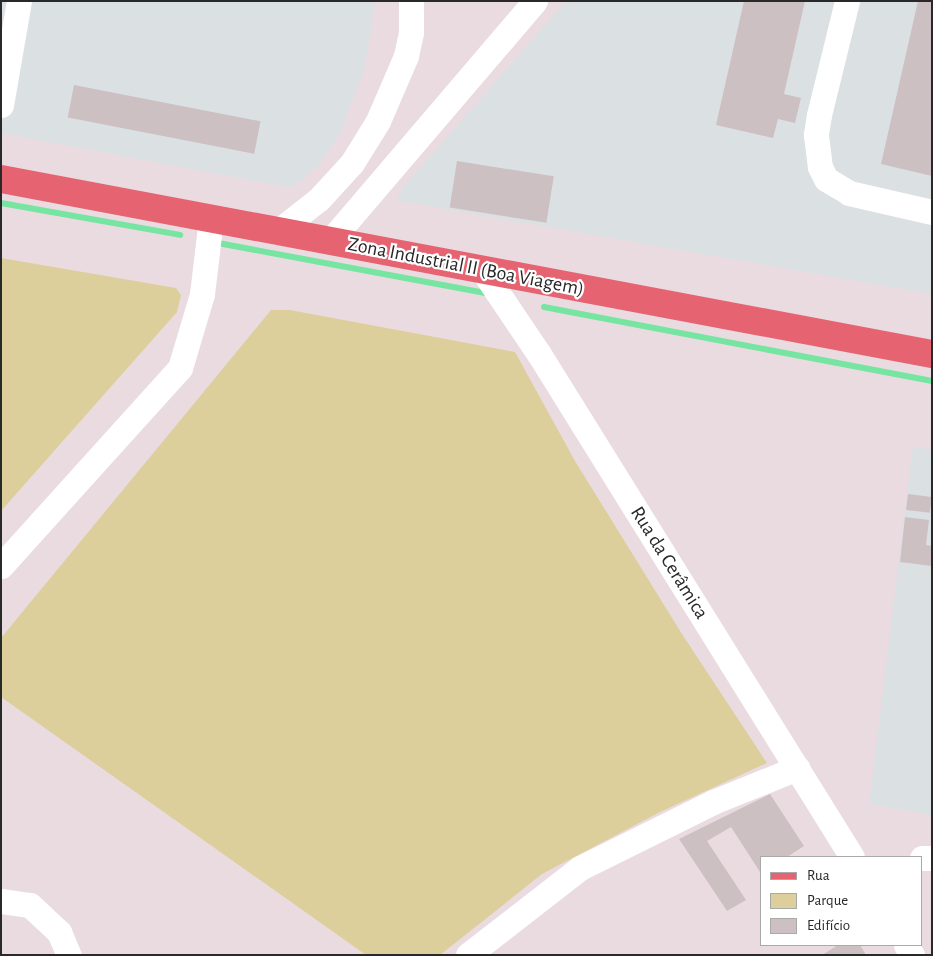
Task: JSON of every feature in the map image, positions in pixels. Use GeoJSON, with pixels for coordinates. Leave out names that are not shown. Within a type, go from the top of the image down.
{"type":"FeatureCollection","features":[{"type":"Feature","properties":{"kind":"main road","name":"Zona Industrial II (Boa Viagem)"},"geometry":{"type":"LineString","coordinates":[[1,179],[932,354]]}},
{"type":"Feature","properties":{"kind":"street"},"geometry":{"type":"LineString","coordinates":[[1,105],[4,77],[19,1]]}},
{"type":"Feature","properties":{"kind":"street"},"geometry":{"type":"LineString","coordinates":[[277,232],[319,199],[352,163],[378,121],[406,56],[411,32],[411,1]]}},
{"type":"Feature","properties":{"kind":"street"},"geometry":{"type":"LineString","coordinates":[[330,242],[535,1]]}},
{"type":"Feature","properties":{"kind":"street"},"geometry":{"type":"LineString","coordinates":[[847,1],[816,135],[820,167],[826,178],[849,193],[932,212]]}},
{"type":"Feature","properties":{"kind":"street"},"geometry":{"type":"LineString","coordinates":[[1,566],[180,368],[202,294],[211,219]]}},
{"type":"Feature","properties":{"kind":"street","name":"Rua da Cerâmica"},"geometry":{"type":"LineString","coordinates":[[483,271],[539,354],[851,856]]}},
{"type":"Feature","properties":{"kind":"street"},"geometry":{"type":"LineString","coordinates":[[468,955],[580,868],[713,802],[796,768]]}},
{"type":"Feature","properties":{"kind":"street"},"geometry":{"type":"LineString","coordinates":[[1,901],[30,905],[59,932],[69,955]]}},
{"type":"Feature","properties":{"kind":"shaded area"},"geometry":{"type":"Polygon","coordinates":[[[1,1],[375,1],[365,67],[339,136],[319,165],[292,188],[1,133],[1,1]]]}},
{"type":"Feature","properties":{"kind":"shaded area"},"geometry":{"type":"Polygon","coordinates":[[[566,1],[932,1],[932,294],[399,201],[398,195],[403,187],[566,1]]]}},
{"type":"Feature","properties":{"kind":"shaded area"},"geometry":{"type":"Polygon","coordinates":[[[913,446],[932,450],[932,815],[869,804],[913,446]]]}},
{"type":"Feature","properties":{"kind":"green space"},"geometry":{"type":"Polygon","coordinates":[[[1,258],[176,288],[181,295],[177,312],[1,511],[1,258]]]}},
{"type":"Feature","properties":{"kind":"green space"},"geometry":{"type":"Polygon","coordinates":[[[271,310],[290,310],[515,352],[575,461],[682,634],[767,763],[660,812],[542,874],[440,955],[366,955],[1,697],[1,638],[271,310]]]}},
{"type":"Feature","properties":{"kind":"building"},"geometry":{"type":"Polygon","coordinates":[[[744,1],[805,1],[784,94],[801,98],[795,123],[778,119],[773,138],[716,125],[744,1]]]}},
{"type":"Feature","properties":{"kind":"building"},"geometry":{"type":"Polygon","coordinates":[[[918,1],[932,1],[932,176],[881,164],[918,1]]]}},
{"type":"Feature","properties":{"kind":"building"},"geometry":{"type":"Polygon","coordinates":[[[74,85],[261,121],[254,154],[68,117],[74,85]]]}},
{"type":"Feature","properties":{"kind":"building"},"geometry":{"type":"Polygon","coordinates":[[[457,161],[554,176],[546,223],[450,207],[457,161]]]}},
{"type":"Feature","properties":{"kind":"building"},"geometry":{"type":"Polygon","coordinates":[[[908,494],[932,497],[930,513],[906,510],[908,494]]]}},
{"type":"Feature","properties":{"kind":"building"},"geometry":{"type":"Polygon","coordinates":[[[905,517],[929,520],[926,545],[932,546],[932,566],[900,562],[905,517]]]}},
{"type":"Feature","properties":{"kind":"building"},"geometry":{"type":"Polygon","coordinates":[[[770,794],[804,846],[789,856],[760,856],[760,872],[731,827],[707,841],[746,900],[727,911],[679,839],[770,794]]]}},
{"type":"Feature","properties":{"kind":"building"},"geometry":{"type":"Polygon","coordinates":[[[836,946],[861,946],[866,955],[822,955],[836,946]]]}},
{"type":"Feature","properties":{"kind":"waterway"},"geometry":{"type":"LineString","coordinates":[[1,203],[180,235]]}},
{"type":"Feature","properties":{"kind":"waterway"},"geometry":{"type":"LineString","coordinates":[[218,243],[485,293]]}},
{"type":"Feature","properties":{"kind":"waterway"},"geometry":{"type":"LineString","coordinates":[[544,307],[932,381]]}}]}
